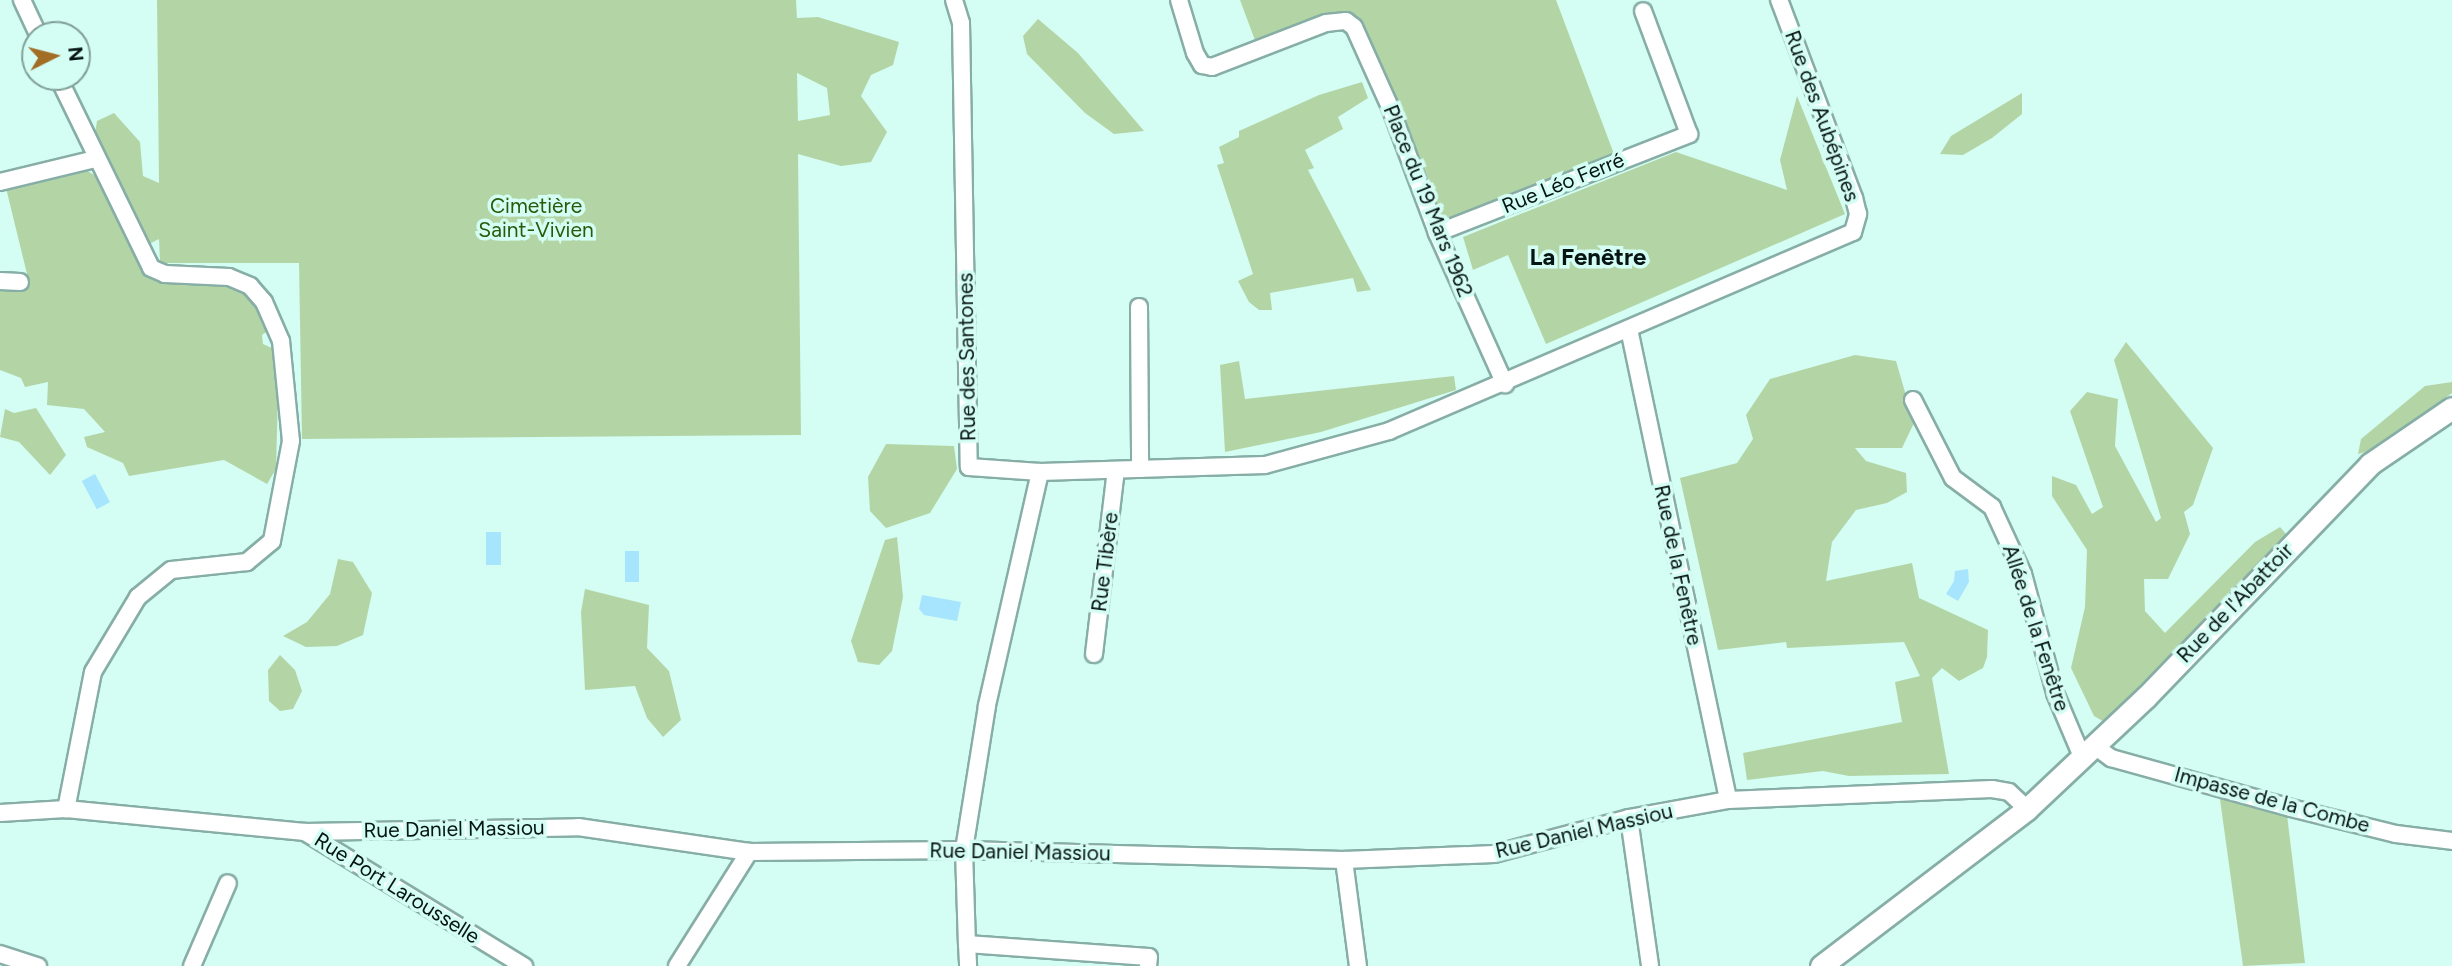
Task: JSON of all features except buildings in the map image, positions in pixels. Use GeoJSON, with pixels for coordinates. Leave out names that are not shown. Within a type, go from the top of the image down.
{"type":"FeatureCollection","features":[{"type":"Feature","properties":{"kind":"street"},"geometry":{"type":"LineString","coordinates":[[22,0],[32,21]]}},
{"type":"Feature","properties":{"kind":"street","name":"Rue des Santones"},"geometry":{"type":"LineString","coordinates":[[954,0],[961,23],[969,467],[1040,472]]}},
{"type":"Feature","properties":{"kind":"street","name":"Place du 19 Mars 1962"},"geometry":{"type":"LineString","coordinates":[[1179,0],[1202,65],[1225,65],[1326,23],[1346,21],[1354,27],[1391,107],[1437,233],[1505,384]]}},
{"type":"Feature","properties":{"kind":"street","name":"Rue des Aubépines"},"geometry":{"type":"LineString","coordinates":[[1629,329],[1853,232],[1858,214],[1854,198],[1780,0]]}},
{"type":"Feature","properties":{"kind":"street","name":"Rue Léo Ferré"},"geometry":{"type":"LineString","coordinates":[[1437,233],[1689,134],[1643,11]]}},
{"type":"Feature","properties":{"kind":"street"},"geometry":{"type":"LineString","coordinates":[[64,91],[95,159],[151,268],[165,274],[229,277],[250,286],[264,302],[281,341],[291,441],[272,541],[247,562],[171,570],[138,597],[93,672],[66,809]]}},
{"type":"Feature","properties":{"kind":"street"},"geometry":{"type":"LineString","coordinates":[[0,182],[95,159]]}},
{"type":"Feature","properties":{"kind":"street"},"geometry":{"type":"LineString","coordinates":[[0,281],[20,282]]}},
{"type":"Feature","properties":{"kind":"street"},"geometry":{"type":"LineString","coordinates":[[1139,307],[1140,469]]}},
{"type":"Feature","properties":{"kind":"street"},"geometry":{"type":"LineString","coordinates":[[968,966],[964,850],[987,706],[1040,472],[1284,462],[1389,431],[1505,384],[1629,329]]}},
{"type":"Feature","properties":{"kind":"street","name":"Rue de la Fenêtre"},"geometry":{"type":"LineString","coordinates":[[1629,329],[1728,800]]}},
{"type":"Feature","properties":{"kind":"street","name":"Allée de la Fenêtre"},"geometry":{"type":"LineString","coordinates":[[1913,400],[1953,478],[1992,508],[2023,574],[2055,693],[2090,753]]}},
{"type":"Feature","properties":{"kind":"street","name":"Rue de l'Abattoir"},"geometry":{"type":"LineString","coordinates":[[1821,966],[2027,809],[2090,753],[2362,471],[2452,408]]}},
{"type":"Feature","properties":{"kind":"street","name":"Rue Tibère"},"geometry":{"type":"LineString","coordinates":[[1094,654],[1116,470]]}},
{"type":"Feature","properties":{"kind":"street","name":"Impasse de la Combe"},"geometry":{"type":"LineString","coordinates":[[2090,753],[2396,834],[2452,841]]}},
{"type":"Feature","properties":{"kind":"street","name":"Rue Daniel Massiou"},"geometry":{"type":"LineString","coordinates":[[0,813],[66,809],[305,832],[578,827],[749,852],[964,850],[1344,860],[1494,854],[1629,818],[1728,800],[1992,789],[2009,792],[2027,809]]}},
{"type":"Feature","properties":{"kind":"street"},"geometry":{"type":"LineString","coordinates":[[1629,818],[1650,966]]}},
{"type":"Feature","properties":{"kind":"street","name":"Rue Port Larousselle"},"geometry":{"type":"LineString","coordinates":[[305,832],[524,966]]}},
{"type":"Feature","properties":{"kind":"street"},"geometry":{"type":"LineString","coordinates":[[677,966],[749,852]]}},
{"type":"Feature","properties":{"kind":"street"},"geometry":{"type":"LineString","coordinates":[[1344,860],[1358,966]]}},
{"type":"Feature","properties":{"kind":"street"},"geometry":{"type":"LineString","coordinates":[[192,966],[228,883]]}},
{"type":"Feature","properties":{"kind":"street"},"geometry":{"type":"LineString","coordinates":[[967,944],[1039,946],[1054,959],[1149,957],[1148,966]]}},
{"type":"Feature","properties":{"kind":"street"},"geometry":{"type":"LineString","coordinates":[[0,954],[38,966]]}},
{"type":"Feature","properties":{"kind":"green space","name":"Cimetière Saint-Vivien"},"geometry":{"type":"Polygon","coordinates":[[[157,0],[796,0],[797,18],[818,17],[899,42],[893,65],[871,75],[861,96],[887,132],[871,162],[841,166],[798,154],[801,435],[302,439],[299,263],[160,263],[159,239],[149,244],[142,238],[118,192],[118,178],[94,140],[97,121],[114,113],[140,142],[143,176],[159,183],[157,0]],[[797,73],[798,121],[830,115],[827,88],[797,73]]]}},
{"type":"Feature","properties":{"kind":"green space"},"geometry":{"type":"Polygon","coordinates":[[[1240,0],[1556,0],[1617,162],[1437,233],[1346,21],[1259,51],[1240,0]]]}},
{"type":"Feature","properties":{"kind":"green space"},"geometry":{"type":"Polygon","coordinates":[[[1038,19],[1078,53],[1144,131],[1114,134],[1085,113],[1027,54],[1023,36],[1038,19]]]}},
{"type":"Feature","properties":{"kind":"green space"},"geometry":{"type":"Polygon","coordinates":[[[1362,82],[1368,98],[1338,117],[1343,129],[1305,150],[1314,168],[1308,170],[1371,290],[1357,292],[1353,278],[1270,293],[1272,310],[1259,310],[1249,302],[1238,281],[1253,274],[1217,165],[1224,163],[1219,147],[1239,137],[1239,131],[1319,95],[1362,82]]]}},
{"type":"Feature","properties":{"kind":"green space"},"geometry":{"type":"Polygon","coordinates":[[[2022,93],[2022,114],[1992,138],[1963,155],[1940,154],[1951,136],[2022,93]]]}},
{"type":"Feature","properties":{"kind":"green space"},"geometry":{"type":"Polygon","coordinates":[[[1797,96],[1845,214],[1546,344],[1508,255],[1473,270],[1463,237],[1676,152],[1787,190],[1780,160],[1797,96]]]}},
{"type":"Feature","properties":{"kind":"green space"},"geometry":{"type":"Polygon","coordinates":[[[86,170],[101,179],[145,267],[185,280],[235,286],[259,306],[269,330],[262,335],[263,344],[274,349],[278,392],[276,469],[267,484],[224,460],[129,476],[123,463],[87,447],[84,437],[105,432],[84,409],[47,405],[48,382],[25,387],[21,378],[0,370],[0,291],[6,290],[2,276],[28,278],[6,188],[86,170]]]}},
{"type":"Feature","properties":{"kind":"green space"},"geometry":{"type":"Polygon","coordinates":[[[2126,342],[2213,448],[2193,505],[2184,512],[2190,534],[2168,579],[2144,579],[2145,611],[2165,633],[2255,542],[2280,527],[2293,542],[2108,724],[2094,716],[2071,668],[2085,607],[2087,550],[2052,496],[2052,476],[2076,485],[2092,514],[2103,507],[2070,411],[2087,392],[2118,399],[2115,446],[2156,522],[2161,518],[2114,360],[2126,342]]]}},
{"type":"Feature","properties":{"kind":"green space"},"geometry":{"type":"Polygon","coordinates":[[[1855,355],[1896,361],[1914,423],[1902,448],[1855,448],[1866,461],[1906,473],[1907,492],[1887,503],[1856,510],[1832,542],[1826,581],[1912,563],[1919,598],[1988,630],[1987,657],[1983,668],[1959,681],[1942,668],[1932,678],[1949,774],[1849,776],[1823,771],[1747,780],[1743,753],[1902,722],[1895,682],[1920,676],[1904,642],[1787,648],[1786,642],[1718,650],[1680,478],[1737,463],[1753,439],[1746,415],[1770,379],[1855,355]]]}},
{"type":"Feature","properties":{"kind":"green space"},"geometry":{"type":"Polygon","coordinates":[[[1239,361],[1245,399],[1454,376],[1456,390],[1321,432],[1225,452],[1220,365],[1239,361]]]}},
{"type":"Feature","properties":{"kind":"green space"},"geometry":{"type":"Polygon","coordinates":[[[2452,382],[2452,393],[2373,450],[2358,454],[2361,439],[2425,386],[2452,382]]]}},
{"type":"Feature","properties":{"kind":"green space"},"geometry":{"type":"Polygon","coordinates":[[[36,408],[66,455],[50,475],[19,442],[0,437],[5,409],[14,413],[36,408]]]}},
{"type":"Feature","properties":{"kind":"green space"},"geometry":{"type":"Polygon","coordinates":[[[886,444],[954,446],[957,469],[930,513],[886,528],[870,511],[868,477],[886,444]]]}},
{"type":"Feature","properties":{"kind":"green space"},"geometry":{"type":"Polygon","coordinates":[[[897,537],[903,597],[892,651],[879,665],[858,662],[851,641],[885,540],[897,537]]]}},
{"type":"Feature","properties":{"kind":"green space"},"geometry":{"type":"Polygon","coordinates":[[[338,559],[353,562],[372,593],[363,635],[337,646],[306,647],[283,636],[307,622],[330,594],[338,559]]]}},
{"type":"Feature","properties":{"kind":"green space"},"geometry":{"type":"Polygon","coordinates":[[[585,589],[649,605],[647,648],[669,671],[681,720],[663,737],[647,718],[635,686],[585,690],[581,612],[585,589]]]}},
{"type":"Feature","properties":{"kind":"green space"},"geometry":{"type":"Polygon","coordinates":[[[280,655],[295,670],[302,691],[293,709],[280,711],[269,701],[268,670],[280,655]]]}},
{"type":"Feature","properties":{"kind":"green space"},"geometry":{"type":"Polygon","coordinates":[[[2219,792],[2287,815],[2305,963],[2243,966],[2219,792]]]}},
{"type":"Feature","properties":{"kind":"water"},"geometry":{"type":"Polygon","coordinates":[[[95,474],[110,502],[97,509],[82,481],[95,474]]]}},
{"type":"Feature","properties":{"kind":"water"},"geometry":{"type":"Polygon","coordinates":[[[486,532],[501,532],[501,565],[486,565],[486,532]]]}},
{"type":"Feature","properties":{"kind":"water"},"geometry":{"type":"Polygon","coordinates":[[[625,551],[639,551],[639,582],[625,582],[625,551]]]}},
{"type":"Feature","properties":{"kind":"water"},"geometry":{"type":"Polygon","coordinates":[[[1968,569],[1969,582],[1958,601],[1946,594],[1954,581],[1955,571],[1968,569]]]}},
{"type":"Feature","properties":{"kind":"water"},"geometry":{"type":"Polygon","coordinates":[[[922,595],[961,602],[957,621],[924,615],[919,609],[922,595]]]}},
{"type":"Feature","properties":{"kind":"district","name":"La Fenêtre"},"geometry":{"type":"Point","coordinates":[1588,257]}}]}
